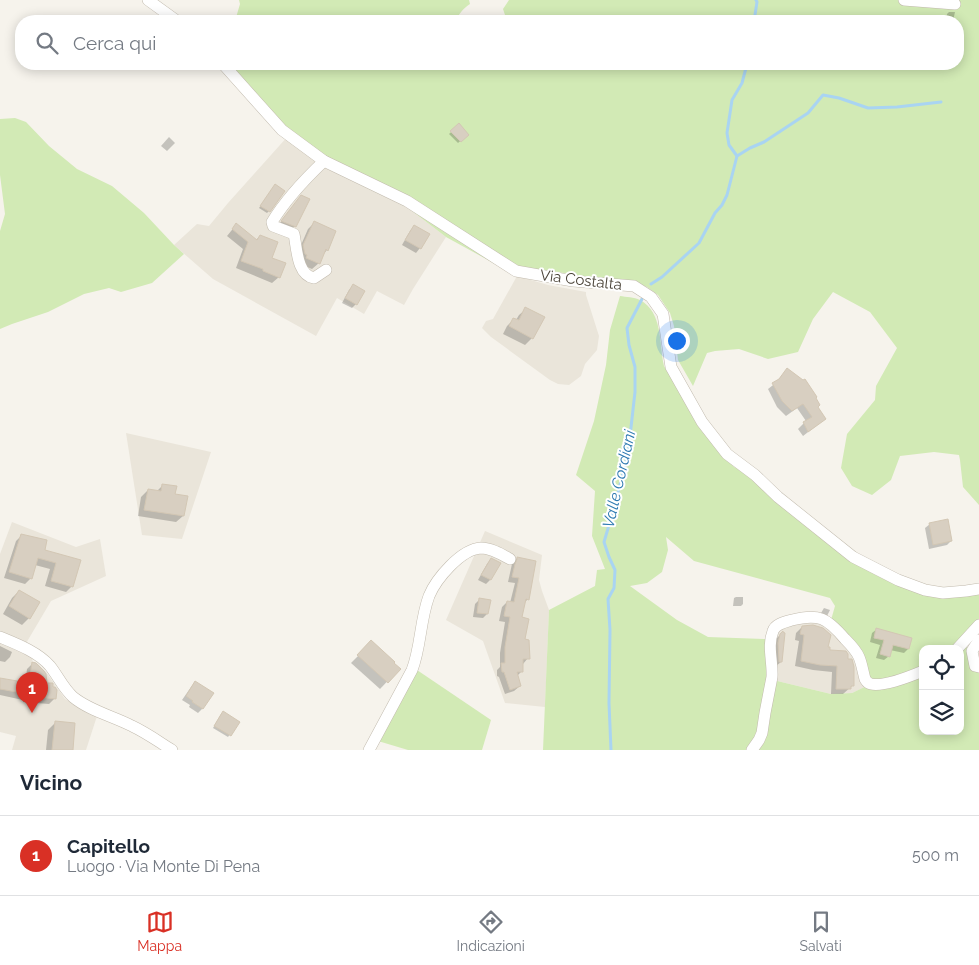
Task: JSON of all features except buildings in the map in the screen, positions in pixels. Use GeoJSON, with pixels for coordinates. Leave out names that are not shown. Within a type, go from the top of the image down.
{"type":"FeatureCollection","features":[{"type":"Feature","properties":{"kind":"street"},"geometry":{"type":"LineString","coordinates":[[148,0],[168,15]]}},
{"type":"Feature","properties":{"kind":"street"},"geometry":{"type":"LineString","coordinates":[[904,0],[955,4]]}},
{"type":"Feature","properties":{"kind":"street","name":"Via Costalta"},"geometry":{"type":"LineString","coordinates":[[228,70],[282,130],[324,161],[407,201],[516,271],[573,281],[634,286],[651,297],[662,314],[671,367],[702,422],[727,454],[853,557],[898,580],[924,590],[943,593],[979,588]]}},
{"type":"Feature","properties":{"kind":"street"},"geometry":{"type":"LineString","coordinates":[[324,161],[298,186],[280,208],[272,222],[273,226],[294,234],[302,270],[308,277],[314,278],[326,270]]}},
{"type":"Feature","properties":{"kind":"street"},"geometry":{"type":"LineString","coordinates":[[369,750],[417,658],[424,613],[437,582],[456,560],[473,550],[482,548],[491,550],[510,559]]}},
{"type":"Feature","properties":{"kind":"street"},"geometry":{"type":"LineString","coordinates":[[752,750],[762,733],[772,677],[773,671],[770,657],[772,632],[775,627],[782,623],[806,617],[827,621],[858,656],[865,679],[872,684],[894,681],[919,672]]}},
{"type":"Feature","properties":{"kind":"street"},"geometry":{"type":"LineString","coordinates":[[962,645],[979,625]]}},
{"type":"Feature","properties":{"kind":"street"},"geometry":{"type":"LineString","coordinates":[[0,637],[41,658],[50,666],[73,697],[132,726],[172,750]]}},
{"type":"Feature","properties":{"kind":"street"},"geometry":{"type":"LineString","coordinates":[[979,640],[972,651],[975,666],[979,667]]}},
{"type":"Feature","properties":{"kind":"shaded area"},"geometry":{"type":"Polygon","coordinates":[[[288,136],[382,188],[446,237],[404,305],[377,291],[364,314],[337,298],[316,336],[213,279],[174,245],[197,224],[209,226],[288,136]]]}},
{"type":"Feature","properties":{"kind":"shaded area"},"geometry":{"type":"Polygon","coordinates":[[[517,276],[548,285],[586,292],[599,336],[597,350],[585,364],[581,376],[569,385],[558,384],[550,380],[491,337],[482,328],[486,321],[493,319],[517,276]]]}},
{"type":"Feature","properties":{"kind":"shaded area"},"geometry":{"type":"Polygon","coordinates":[[[126,433],[211,452],[182,539],[142,535],[126,433]]]}},
{"type":"Feature","properties":{"kind":"shaded area"},"geometry":{"type":"Polygon","coordinates":[[[12,522],[76,547],[100,539],[106,576],[51,601],[25,645],[0,631],[0,554],[12,522]]]}},
{"type":"Feature","properties":{"kind":"shaded area"},"geometry":{"type":"Polygon","coordinates":[[[485,531],[542,555],[539,580],[549,610],[545,707],[505,703],[483,641],[446,620],[485,531]]]}},
{"type":"Feature","properties":{"kind":"shaded area"},"geometry":{"type":"Polygon","coordinates":[[[831,620],[874,683],[852,693],[831,694],[769,679],[765,639],[769,629],[775,623],[831,620]]]}},
{"type":"Feature","properties":{"kind":"shaded area"},"geometry":{"type":"Polygon","coordinates":[[[0,642],[33,658],[32,662],[38,664],[46,672],[65,699],[97,716],[86,750],[12,750],[16,736],[0,732],[0,642]]]}},
{"type":"Feature","properties":{"kind":"green space"},"geometry":{"type":"Polygon","coordinates":[[[239,0],[469,0],[470,4],[460,15],[237,15],[240,4],[239,0]]]}},
{"type":"Feature","properties":{"kind":"green space"},"geometry":{"type":"Polygon","coordinates":[[[509,0],[979,0],[979,505],[963,487],[959,455],[934,452],[900,456],[891,480],[872,495],[852,486],[841,468],[847,434],[875,400],[876,386],[897,348],[870,312],[833,292],[813,319],[798,352],[768,359],[739,349],[707,353],[693,386],[678,360],[674,326],[670,313],[658,295],[647,287],[635,283],[552,271],[517,276],[446,237],[382,188],[288,136],[221,70],[964,70],[964,15],[505,15],[503,9],[509,0]]]}},
{"type":"Feature","properties":{"kind":"green space"},"geometry":{"type":"Polygon","coordinates":[[[15,118],[26,122],[49,146],[77,169],[112,186],[144,213],[184,254],[152,283],[121,292],[109,288],[84,294],[48,312],[0,329],[0,231],[5,214],[0,175],[0,119],[15,118]]]}},
{"type":"Feature","properties":{"kind":"green space"},"geometry":{"type":"Polygon","coordinates":[[[620,296],[640,300],[653,312],[656,320],[664,366],[701,427],[734,467],[758,477],[818,530],[906,586],[979,589],[979,629],[966,642],[970,668],[979,673],[979,750],[543,750],[549,610],[595,586],[597,570],[605,569],[592,536],[595,491],[576,475],[594,421],[606,365],[610,330],[620,296]],[[666,537],[668,550],[662,572],[647,583],[630,586],[677,620],[708,637],[765,639],[769,679],[831,694],[852,693],[873,683],[831,620],[835,606],[830,598],[694,561],[666,537]]]}},
{"type":"Feature","properties":{"kind":"green space"},"geometry":{"type":"Polygon","coordinates":[[[414,668],[491,720],[482,750],[408,750],[378,741],[414,668]]]}},
{"type":"Feature","properties":{"kind":"waterway","name":"Valle Cordiani"},"geometry":{"type":"LineString","coordinates":[[755,15],[756,0]]}},
{"type":"Feature","properties":{"kind":"waterway","name":"Valle Cordiani"},"geometry":{"type":"LineString","coordinates":[[651,284],[662,277],[699,243],[727,195],[737,156],[729,145],[727,133],[732,100],[742,83],[745,70]]}},
{"type":"Feature","properties":{"kind":"waterway"},"geometry":{"type":"LineString","coordinates":[[737,156],[764,142],[808,113],[823,95],[839,98],[868,108],[941,102]]}},
{"type":"Feature","properties":{"kind":"waterway","name":"Valle Cordiani"},"geometry":{"type":"LineString","coordinates":[[611,750],[608,599],[614,588],[615,570],[604,542],[628,454],[635,392],[635,367],[627,328],[642,299]]}},
{"type":"Feature","properties":{"kind":"place","name":"Capitello"},"geometry":{"type":"Point","coordinates":[32,713]}}]}
